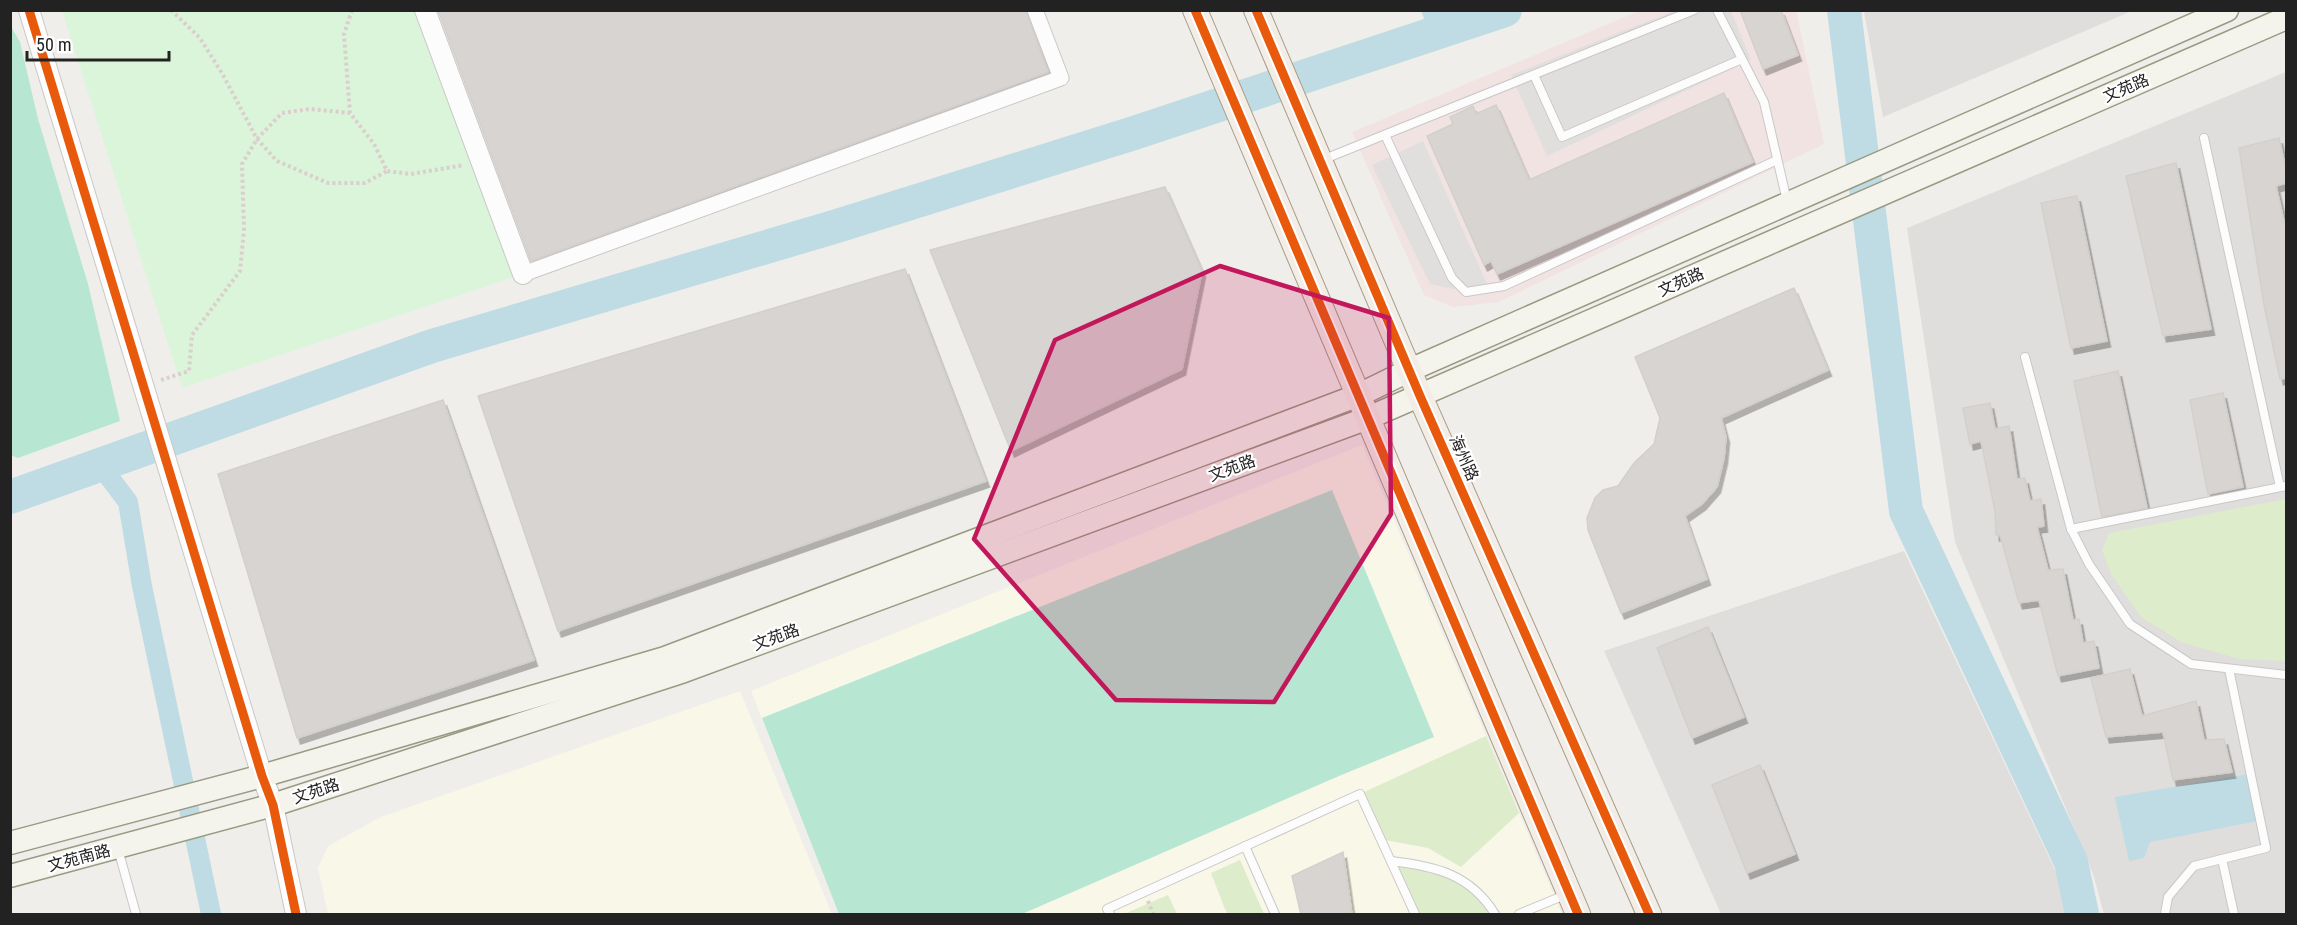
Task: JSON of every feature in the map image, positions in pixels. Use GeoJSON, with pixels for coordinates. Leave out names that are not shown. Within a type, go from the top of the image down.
{"type":"FeatureCollection","features":[{"type":"Feature","properties":{"kind":"main road"},"geometry":{"type":"LineString","coordinates":[[1195,10],[1574,904]]}},
{"type":"Feature","properties":{"kind":"main road","name":"海州路"},"geometry":{"type":"LineString","coordinates":[[1257,10],[1420,396],[1649,915]]}},
{"type":"Feature","properties":{"kind":"main road","name":"文苑路"},"geometry":{"type":"LineString","coordinates":[[141,808],[262,776],[665,658],[1359,395],[1410,370],[2227,10]]}},
{"type":"Feature","properties":{"kind":"main road","name":"文苑路"},"geometry":{"type":"LineString","coordinates":[[148,840],[273,805],[684,670],[1368,418],[2286,18]]}},
{"type":"Feature","properties":{"kind":"main road","name":"文苑南路"},"geometry":{"type":"LineString","coordinates":[[10,843],[141,808]]}},
{"type":"Feature","properties":{"kind":"main road","name":"文苑南路"},"geometry":{"type":"LineString","coordinates":[[10,876],[148,840]]}},
{"type":"Feature","properties":{"kind":"street"},"geometry":{"type":"LineString","coordinates":[[29,10],[172,483],[262,776],[273,805],[296,915]]}},
{"type":"Feature","properties":{"kind":"street"},"geometry":{"type":"LineString","coordinates":[[425,10],[523,274],[1061,78],[1035,10]]}},
{"type":"Feature","properties":{"kind":"lane"},"geometry":{"type":"LineString","coordinates":[[1322,160],[1694,10]]}},
{"type":"Feature","properties":{"kind":"lane"},"geometry":{"type":"LineString","coordinates":[[1717,10],[1764,102],[1777,160],[1793,202]]}},
{"type":"Feature","properties":{"kind":"lane"},"geometry":{"type":"LineString","coordinates":[[1534,75],[1562,137],[1742,59]]}},
{"type":"Feature","properties":{"kind":"lane"},"geometry":{"type":"LineString","coordinates":[[1384,135],[1452,278],[1466,292],[1504,286],[1777,160]]}},
{"type":"Feature","properties":{"kind":"lane"},"geometry":{"type":"LineString","coordinates":[[2071,529],[2283,487],[2204,138]]}},
{"type":"Feature","properties":{"kind":"lane"},"geometry":{"type":"LineString","coordinates":[[2025,357],[2071,529],[2089,564],[2130,624],[2191,664],[2286,675]]}},
{"type":"Feature","properties":{"kind":"lane"},"geometry":{"type":"LineString","coordinates":[[2165,915],[2168,897],[2194,866],[2266,848],[2229,669]]}},
{"type":"Feature","properties":{"kind":"lane"},"geometry":{"type":"LineString","coordinates":[[1110,915],[1107,909],[1360,794],[1415,915]]}},
{"type":"Feature","properties":{"kind":"lane"},"geometry":{"type":"LineString","coordinates":[[1245,846],[1275,915]]}},
{"type":"Feature","properties":{"kind":"lane"},"geometry":{"type":"LineString","coordinates":[[117,848],[136,915]]}},
{"type":"Feature","properties":{"kind":"lane"},"geometry":{"type":"LineString","coordinates":[[2222,859],[2234,915]]}},
{"type":"Feature","properties":{"kind":"lane"},"geometry":{"type":"LineString","coordinates":[[1391,861],[1432,867],[1449,873],[1478,892],[1495,915]]}},
{"type":"Feature","properties":{"kind":"lane"},"geometry":{"type":"LineString","coordinates":[[1519,915],[1574,904]]}},
{"type":"Feature","properties":{"kind":"path"},"geometry":{"type":"LineString","coordinates":[[171,10],[200,38],[223,75],[257,140],[277,161],[328,183],[366,183],[387,171],[411,174],[481,163]]}},
{"type":"Feature","properties":{"kind":"path"},"geometry":{"type":"LineString","coordinates":[[352,10],[345,34],[350,113],[374,144],[387,171]]}},
{"type":"Feature","properties":{"kind":"path"},"geometry":{"type":"LineString","coordinates":[[146,395],[189,371],[192,335],[240,271],[244,230],[242,164],[257,140],[282,113],[310,110],[350,113]]}},
{"type":"Feature","properties":{"kind":"highlighted area"},"geometry":{"type":"Polygon","coordinates":[[[1220,266],[1389,318],[1391,514],[1274,702],[1116,700],[974,539],[1055,340],[1220,266]]]}},
{"type":"Feature","properties":{"kind":"shaded area"},"geometry":{"type":"Polygon","coordinates":[[[1796,10],[1824,144],[1499,302],[1453,307],[1424,295],[1352,132],[1639,11],[1796,10]]]}},
{"type":"Feature","properties":{"kind":"shaded area"},"geometry":{"type":"Polygon","coordinates":[[[1864,10],[2132,11],[1883,117],[1864,10]]]}},
{"type":"Feature","properties":{"kind":"shaded area"},"geometry":{"type":"Polygon","coordinates":[[[1674,11],[1731,11],[1751,60],[1547,156],[1511,75],[1674,11]]]}},
{"type":"Feature","properties":{"kind":"shaded area"},"geometry":{"type":"Polygon","coordinates":[[[2286,72],[2286,914],[2104,914],[2093,874],[1955,542],[1907,228],[2286,72]]]}},
{"type":"Feature","properties":{"kind":"shaded area"},"geometry":{"type":"Polygon","coordinates":[[[1423,141],[1487,284],[1454,289],[1430,284],[1372,165],[1423,141]]]}},
{"type":"Feature","properties":{"kind":"shaded area"},"geometry":{"type":"Polygon","coordinates":[[[1362,445],[1562,914],[839,914],[751,691],[1362,445]]]}},
{"type":"Feature","properties":{"kind":"shaded area"},"geometry":{"type":"Polygon","coordinates":[[[1904,551],[2057,874],[2066,914],[1721,914],[1604,651],[1904,551]]]}},
{"type":"Feature","properties":{"kind":"shaded area"},"geometry":{"type":"Polygon","coordinates":[[[740,691],[832,914],[328,914],[318,868],[328,846],[381,817],[740,691]]]}},
{"type":"Feature","properties":{"kind":"green space"},"geometry":{"type":"Polygon","coordinates":[[[62,11],[425,11],[523,274],[182,388],[62,11]]]}},
{"type":"Feature","properties":{"kind":"green space"},"geometry":{"type":"Polygon","coordinates":[[[10,25],[20,42],[38,119],[88,284],[120,421],[18,458],[10,455],[10,25]]]}},
{"type":"Feature","properties":{"kind":"green space"},"geometry":{"type":"Polygon","coordinates":[[[1332,490],[1434,737],[1022,914],[839,914],[762,718],[1332,490]]]}},
{"type":"Feature","properties":{"kind":"green space"},"geometry":{"type":"Polygon","coordinates":[[[2286,499],[2286,661],[2239,659],[2181,642],[2141,617],[2111,574],[2102,550],[2109,533],[2286,499]]]}},
{"type":"Feature","properties":{"kind":"green space"},"geometry":{"type":"Polygon","coordinates":[[[1486,736],[1519,813],[1461,867],[1428,848],[1385,840],[1360,794],[1486,736]]]}},
{"type":"Feature","properties":{"kind":"green space"},"geometry":{"type":"Polygon","coordinates":[[[1240,860],[1264,914],[1228,914],[1225,909],[1211,873],[1240,860]]]}},
{"type":"Feature","properties":{"kind":"green space"},"geometry":{"type":"Polygon","coordinates":[[[1391,861],[1415,864],[1465,882],[1495,914],[1415,914],[1391,861]]]}},
{"type":"Feature","properties":{"kind":"green space"},"geometry":{"type":"Polygon","coordinates":[[[1168,895],[1177,914],[1124,914],[1168,895]]]}},
{"type":"Feature","properties":{"kind":"water"},"geometry":{"type":"Polygon","coordinates":[[[1421,11],[1471,11],[1475,21],[1431,35],[1421,11]]]}},
{"type":"Feature","properties":{"kind":"water"},"geometry":{"type":"Polygon","coordinates":[[[2249,774],[2258,821],[2150,842],[2144,858],[2129,861],[2115,797],[2249,774]]]}},
{"type":"Feature","properties":{"kind":"building"},"geometry":{"type":"Polygon","coordinates":[[[438,10],[1026,10],[1048,72],[531,261],[438,10]]]}},
{"type":"Feature","properties":{"kind":"building"},"geometry":{"type":"Polygon","coordinates":[[[1740,10],[1781,10],[1798,55],[1763,69],[1740,10]]]}},
{"type":"Feature","properties":{"kind":"building"},"geometry":{"type":"Polygon","coordinates":[[[1724,93],[1753,162],[1497,274],[1491,261],[1484,265],[1427,136],[1453,124],[1450,117],[1473,106],[1476,114],[1496,105],[1529,180],[1724,93]]]}},
{"type":"Feature","properties":{"kind":"building"},"geometry":{"type":"Polygon","coordinates":[[[2279,138],[2286,170],[2286,183],[2276,186],[2286,230],[2286,378],[2280,379],[2264,305],[2239,148],[2279,138]]]}},
{"type":"Feature","properties":{"kind":"building"},"geometry":{"type":"Polygon","coordinates":[[[2176,163],[2211,329],[2163,336],[2126,176],[2176,163]]]}},
{"type":"Feature","properties":{"kind":"building"},"geometry":{"type":"Polygon","coordinates":[[[1165,187],[1202,271],[1182,369],[1011,451],[930,250],[1165,187]]]}},
{"type":"Feature","properties":{"kind":"building"},"geometry":{"type":"Polygon","coordinates":[[[2077,196],[2107,341],[2071,348],[2041,203],[2077,196]]]}},
{"type":"Feature","properties":{"kind":"building"},"geometry":{"type":"Polygon","coordinates":[[[905,269],[986,481],[558,631],[478,396],[905,269]]]}},
{"type":"Feature","properties":{"kind":"building"},"geometry":{"type":"Polygon","coordinates":[[[1794,288],[1828,370],[1721,418],[1726,437],[1717,487],[1702,504],[1685,516],[1707,579],[1621,613],[1588,530],[1587,518],[1595,498],[1603,490],[1618,486],[1634,463],[1654,444],[1660,418],[1635,357],[1794,288]]]}},
{"type":"Feature","properties":{"kind":"building"},"geometry":{"type":"Polygon","coordinates":[[[2118,371],[2147,508],[2102,517],[2074,381],[2118,371]]]}},
{"type":"Feature","properties":{"kind":"building"},"geometry":{"type":"Polygon","coordinates":[[[2223,393],[2243,487],[2208,494],[2190,400],[2223,393]]]}},
{"type":"Feature","properties":{"kind":"building"},"geometry":{"type":"Polygon","coordinates":[[[443,400],[534,660],[297,738],[218,474],[443,400]]]}},
{"type":"Feature","properties":{"kind":"building"},"geometry":{"type":"Polygon","coordinates":[[[1990,403],[1995,429],[2009,426],[2017,479],[2025,478],[2030,501],[2041,499],[2044,526],[2037,527],[2048,570],[2063,569],[2073,620],[2079,619],[2083,643],[2094,641],[2099,668],[2058,676],[2039,600],[2019,603],[2000,535],[1996,535],[1995,511],[1981,441],[1970,444],[1963,408],[1990,403]]]}},
{"type":"Feature","properties":{"kind":"building"},"geometry":{"type":"Polygon","coordinates":[[[1708,627],[1744,717],[1692,738],[1657,648],[1708,627]]]}},
{"type":"Feature","properties":{"kind":"building"},"geometry":{"type":"Polygon","coordinates":[[[2130,669],[2142,716],[2196,701],[2204,740],[2224,739],[2232,772],[2173,780],[2163,732],[2106,737],[2091,678],[2130,669]]]}},
{"type":"Feature","properties":{"kind":"building"},"geometry":{"type":"Polygon","coordinates":[[[1760,765],[1795,854],[1747,873],[1712,785],[1760,765]]]}},
{"type":"Feature","properties":{"kind":"building"},"geometry":{"type":"Polygon","coordinates":[[[1343,852],[1352,915],[1301,915],[1292,876],[1343,852]]]}},
{"type":"Feature","properties":{"kind":"waterway"},"geometry":{"type":"LineString","coordinates":[[10,497],[432,346],[837,226],[1134,133],[1505,10]]}},
{"type":"Feature","properties":{"kind":"waterway"},"geometry":{"type":"LineString","coordinates":[[1844,10],[1906,511],[2071,862],[2082,914]]}},
{"type":"Feature","properties":{"kind":"waterway"},"geometry":{"type":"LineString","coordinates":[[100,465],[128,502],[142,586],[211,914]]}},
{"type":"Feature","properties":{"kind":"cycle path"},"geometry":{"type":"LineString","coordinates":[[29,10],[262,776],[273,805],[296,914]]}},
{"type":"Feature","properties":{"kind":"cycle path"},"geometry":{"type":"LineString","coordinates":[[1195,10],[1578,914]]}},
{"type":"Feature","properties":{"kind":"cycle path"},"geometry":{"type":"LineString","coordinates":[[1256,10],[1420,396],[1649,914]]}}]}
